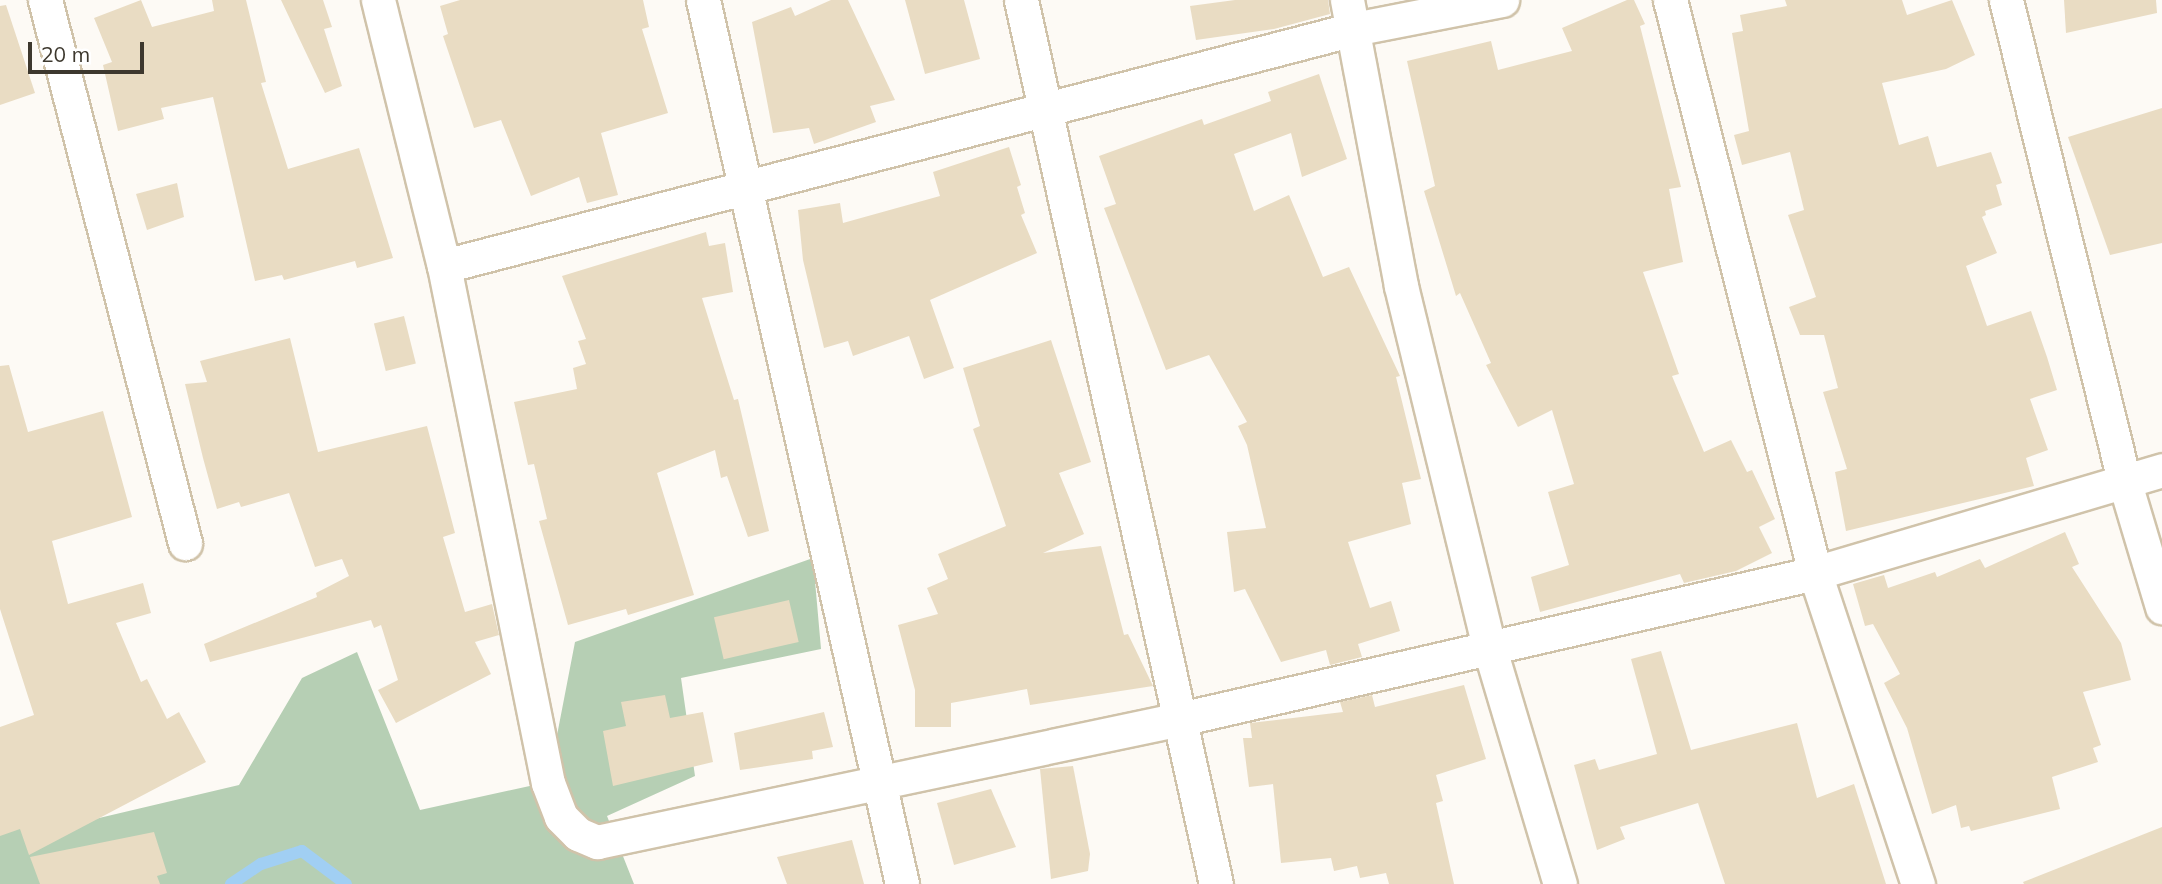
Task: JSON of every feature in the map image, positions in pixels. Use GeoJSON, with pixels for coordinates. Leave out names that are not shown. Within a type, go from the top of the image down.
{"type":"FeatureCollection","features":[{"type":"Feature","properties":{"kind":"street"},"geometry":{"type":"LineString","coordinates":[[46,0],[185,543]]}},
{"type":"Feature","properties":{"kind":"street"},"geometry":{"type":"LineString","coordinates":[[378,0],[444,266],[548,782],[561,817],[578,834],[597,842],[620,840],[878,780],[1180,719],[1815,573],[2162,470]]}},
{"type":"Feature","properties":{"kind":"street"},"geometry":{"type":"LineString","coordinates":[[703,0],[902,884]]}},
{"type":"Feature","properties":{"kind":"street"},"geometry":{"type":"LineString","coordinates":[[1021,0],[1216,884]]}},
{"type":"Feature","properties":{"kind":"street"},"geometry":{"type":"LineString","coordinates":[[444,266],[1047,110],[1350,14],[1502,0]]}},
{"type":"Feature","properties":{"kind":"street"},"geometry":{"type":"LineString","coordinates":[[1670,0],[1815,573],[1919,884]]}},
{"type":"Feature","properties":{"kind":"street"},"geometry":{"type":"LineString","coordinates":[[2006,0],[2124,480],[2162,607]]}},
{"type":"Feature","properties":{"kind":"street"},"geometry":{"type":"LineString","coordinates":[[1350,14],[1401,286],[1489,646],[1560,884]]}},
{"type":"Feature","properties":{"kind":"green space"},"geometry":{"type":"Polygon","coordinates":[[[813,558],[821,649],[681,678],[695,776],[607,816],[634,884],[0,884],[0,767],[44,831],[239,785],[302,678],[357,652],[420,810],[548,782],[575,642],[813,558]]]}},
{"type":"Feature","properties":{"kind":"building"},"geometry":{"type":"Polygon","coordinates":[[[141,0],[152,27],[214,11],[212,0],[246,0],[266,82],[261,83],[288,169],[359,148],[393,258],[357,268],[355,261],[284,280],[282,275],[255,281],[213,97],[161,108],[164,119],[118,131],[103,65],[112,62],[94,18],[141,0]]]}},
{"type":"Feature","properties":{"kind":"building"},"geometry":{"type":"Polygon","coordinates":[[[281,0],[323,0],[332,27],[324,29],[342,86],[325,93],[281,0]]]}},
{"type":"Feature","properties":{"kind":"building"},"geometry":{"type":"Polygon","coordinates":[[[460,0],[643,0],[649,27],[642,29],[668,113],[601,133],[618,195],[587,203],[579,177],[531,196],[501,120],[474,128],[443,36],[448,34],[440,6],[460,0]]]}},
{"type":"Feature","properties":{"kind":"building"},"geometry":{"type":"Polygon","coordinates":[[[831,0],[848,0],[895,100],[870,106],[876,122],[814,144],[809,128],[773,133],[752,22],[791,7],[795,16],[831,0]]]}},
{"type":"Feature","properties":{"kind":"building"},"geometry":{"type":"Polygon","coordinates":[[[905,0],[964,0],[980,59],[925,74],[905,0]]]}},
{"type":"Feature","properties":{"kind":"building"},"geometry":{"type":"Polygon","coordinates":[[[1235,0],[1328,0],[1330,14],[1274,29],[1196,40],[1190,6],[1235,0]]]}},
{"type":"Feature","properties":{"kind":"building"},"geometry":{"type":"Polygon","coordinates":[[[1627,0],[1634,0],[1645,24],[1640,26],[1681,187],[1669,189],[1683,262],[1643,272],[1679,374],[1672,376],[1704,452],[1731,440],[1747,472],[1752,470],[1775,519],[1759,527],[1772,553],[1736,571],[1684,583],[1680,574],[1540,612],[1531,577],[1569,565],[1548,492],[1574,484],[1552,410],[1518,427],[1486,365],[1491,363],[1460,293],[1456,296],[1424,191],[1435,186],[1407,61],[1491,41],[1498,70],[1572,51],[1562,28],[1627,0]]]}},
{"type":"Feature","properties":{"kind":"building"},"geometry":{"type":"Polygon","coordinates":[[[1785,0],[1902,0],[1907,15],[1952,0],[1975,55],[1946,69],[1882,83],[1899,145],[1928,136],[1937,167],[1991,152],[2002,183],[1996,185],[2002,205],[1985,211],[1986,215],[1982,217],[1997,253],[1966,266],[1987,326],[2031,311],[2047,357],[2057,390],[2030,399],[2048,450],[2026,458],[2034,486],[1846,531],[1835,472],[1847,469],[1823,392],[1838,388],[1824,335],[1800,335],[1789,307],[1816,297],[1788,215],[1804,210],[1790,152],[1742,165],[1734,135],[1749,131],[1732,33],[1743,31],[1740,15],[1787,6],[1785,0]]]}},
{"type":"Feature","properties":{"kind":"building"},"geometry":{"type":"Polygon","coordinates":[[[2064,0],[2156,0],[2157,13],[2066,33],[2064,0]]]}},
{"type":"Feature","properties":{"kind":"building"},"geometry":{"type":"Polygon","coordinates":[[[6,5],[35,93],[0,105],[0,6],[6,5]]]}},
{"type":"Feature","properties":{"kind":"building"},"geometry":{"type":"Polygon","coordinates":[[[1319,74],[1347,159],[1302,177],[1291,133],[1234,154],[1254,211],[1289,195],[1323,277],[1349,267],[1400,376],[1396,377],[1421,479],[1402,483],[1411,524],[1348,542],[1370,608],[1391,601],[1400,631],[1358,644],[1362,657],[1330,665],[1326,650],[1281,662],[1245,589],[1234,592],[1227,532],[1266,528],[1247,445],[1238,426],[1247,422],[1209,355],[1166,370],[1104,208],[1116,204],[1099,156],[1202,119],[1204,125],[1271,101],[1268,92],[1319,74]]]}},
{"type":"Feature","properties":{"kind":"building"},"geometry":{"type":"Polygon","coordinates":[[[2162,108],[2162,243],[2110,255],[2068,137],[2162,108]]]}},
{"type":"Feature","properties":{"kind":"building"},"geometry":{"type":"Polygon","coordinates":[[[1009,147],[1021,185],[1017,187],[1025,213],[1021,215],[1037,253],[930,300],[954,368],[924,379],[909,336],[853,356],[848,341],[824,348],[803,260],[798,210],[840,203],[843,223],[940,196],[933,172],[1009,147]]]}},
{"type":"Feature","properties":{"kind":"building"},"geometry":{"type":"Polygon","coordinates":[[[177,183],[184,217],[147,230],[136,194],[177,183]]]}},
{"type":"Feature","properties":{"kind":"building"},"geometry":{"type":"Polygon","coordinates":[[[706,232],[709,246],[725,243],[733,292],[702,298],[734,400],[738,399],[769,531],[748,537],[727,476],[721,478],[715,450],[657,473],[694,595],[628,615],[626,609],[568,625],[539,521],[547,519],[534,464],[528,465],[514,402],[577,389],[573,368],[586,364],[578,341],[586,339],[562,276],[706,232]]]}},
{"type":"Feature","properties":{"kind":"building"},"geometry":{"type":"Polygon","coordinates":[[[404,316],[416,364],[386,371],[374,323],[404,316]]]}},
{"type":"Feature","properties":{"kind":"building"},"geometry":{"type":"Polygon","coordinates":[[[290,338],[318,452],[427,426],[455,533],[443,537],[465,612],[492,604],[499,635],[475,642],[491,674],[396,723],[378,690],[398,680],[381,625],[374,628],[371,620],[210,662],[204,644],[317,597],[316,593],[349,576],[342,559],[315,567],[289,493],[241,507],[239,502],[217,509],[203,458],[185,384],[207,382],[200,361],[290,338]]]}},
{"type":"Feature","properties":{"kind":"building"},"geometry":{"type":"Polygon","coordinates":[[[1051,340],[1091,462],[1059,473],[1084,534],[1043,553],[1101,546],[1124,635],[1128,634],[1153,686],[1030,705],[1027,689],[951,703],[951,727],[915,727],[915,690],[898,625],[938,614],[927,588],[948,579],[938,554],[1006,526],[973,429],[980,426],[963,368],[1051,340]]]}},
{"type":"Feature","properties":{"kind":"building"},"geometry":{"type":"Polygon","coordinates":[[[9,365],[28,432],[103,411],[132,517],[52,541],[68,604],[143,583],[151,613],[116,623],[141,682],[147,679],[167,719],[179,712],[206,762],[29,855],[20,829],[0,836],[0,727],[34,715],[0,609],[0,366],[9,365]]]}},
{"type":"Feature","properties":{"kind":"building"},"geometry":{"type":"Polygon","coordinates":[[[2065,532],[2079,564],[2072,567],[2121,643],[2131,680],[2083,692],[2101,745],[2093,748],[2098,762],[2052,777],[2060,809],[1971,831],[1969,826],[1961,828],[1956,805],[1932,814],[1907,728],[1884,683],[1900,674],[1873,624],[1865,626],[1853,584],[1884,575],[1888,588],[1935,572],[1937,577],[1980,559],[1985,568],[2065,532]]]}},
{"type":"Feature","properties":{"kind":"building"},"geometry":{"type":"Polygon","coordinates":[[[789,600],[799,642],[724,659],[714,617],[789,600]]]}},
{"type":"Feature","properties":{"kind":"building"},"geometry":{"type":"Polygon","coordinates":[[[1661,651],[1691,750],[1797,723],[1817,798],[1854,784],[1886,884],[1725,884],[1698,803],[1620,827],[1625,839],[1597,850],[1574,765],[1595,759],[1599,770],[1657,754],[1631,659],[1661,651]]]}},
{"type":"Feature","properties":{"kind":"building"},"geometry":{"type":"Polygon","coordinates":[[[1464,685],[1486,759],[1436,775],[1443,801],[1436,803],[1454,884],[1389,884],[1386,873],[1360,878],[1357,866],[1334,871],[1331,858],[1281,863],[1273,784],[1249,787],[1243,738],[1252,738],[1250,723],[1343,712],[1340,702],[1372,695],[1375,707],[1464,685]]]}},
{"type":"Feature","properties":{"kind":"building"},"geometry":{"type":"Polygon","coordinates":[[[665,695],[670,718],[703,712],[713,762],[613,786],[603,731],[626,726],[621,702],[665,695]]]}},
{"type":"Feature","properties":{"kind":"building"},"geometry":{"type":"Polygon","coordinates":[[[824,712],[833,747],[812,751],[813,759],[740,770],[734,733],[824,712]]]}},
{"type":"Feature","properties":{"kind":"building"},"geometry":{"type":"Polygon","coordinates":[[[1073,766],[1090,854],[1088,871],[1051,879],[1040,769],[1073,766]]]}},
{"type":"Feature","properties":{"kind":"building"},"geometry":{"type":"Polygon","coordinates":[[[991,789],[1016,847],[954,865],[937,803],[991,789]]]}},
{"type":"Feature","properties":{"kind":"building"},"geometry":{"type":"Polygon","coordinates":[[[2162,827],[2162,884],[2023,882],[2162,827]]]}},
{"type":"Feature","properties":{"kind":"building"},"geometry":{"type":"Polygon","coordinates":[[[154,832],[167,873],[157,876],[160,884],[40,884],[30,857],[154,832]]]}},
{"type":"Feature","properties":{"kind":"building"},"geometry":{"type":"Polygon","coordinates":[[[852,840],[864,884],[787,884],[777,857],[852,840]]]}},
{"type":"Feature","properties":{"kind":"waterway"},"geometry":{"type":"LineString","coordinates":[[231,884],[261,864],[302,851],[346,884]]}}]}
